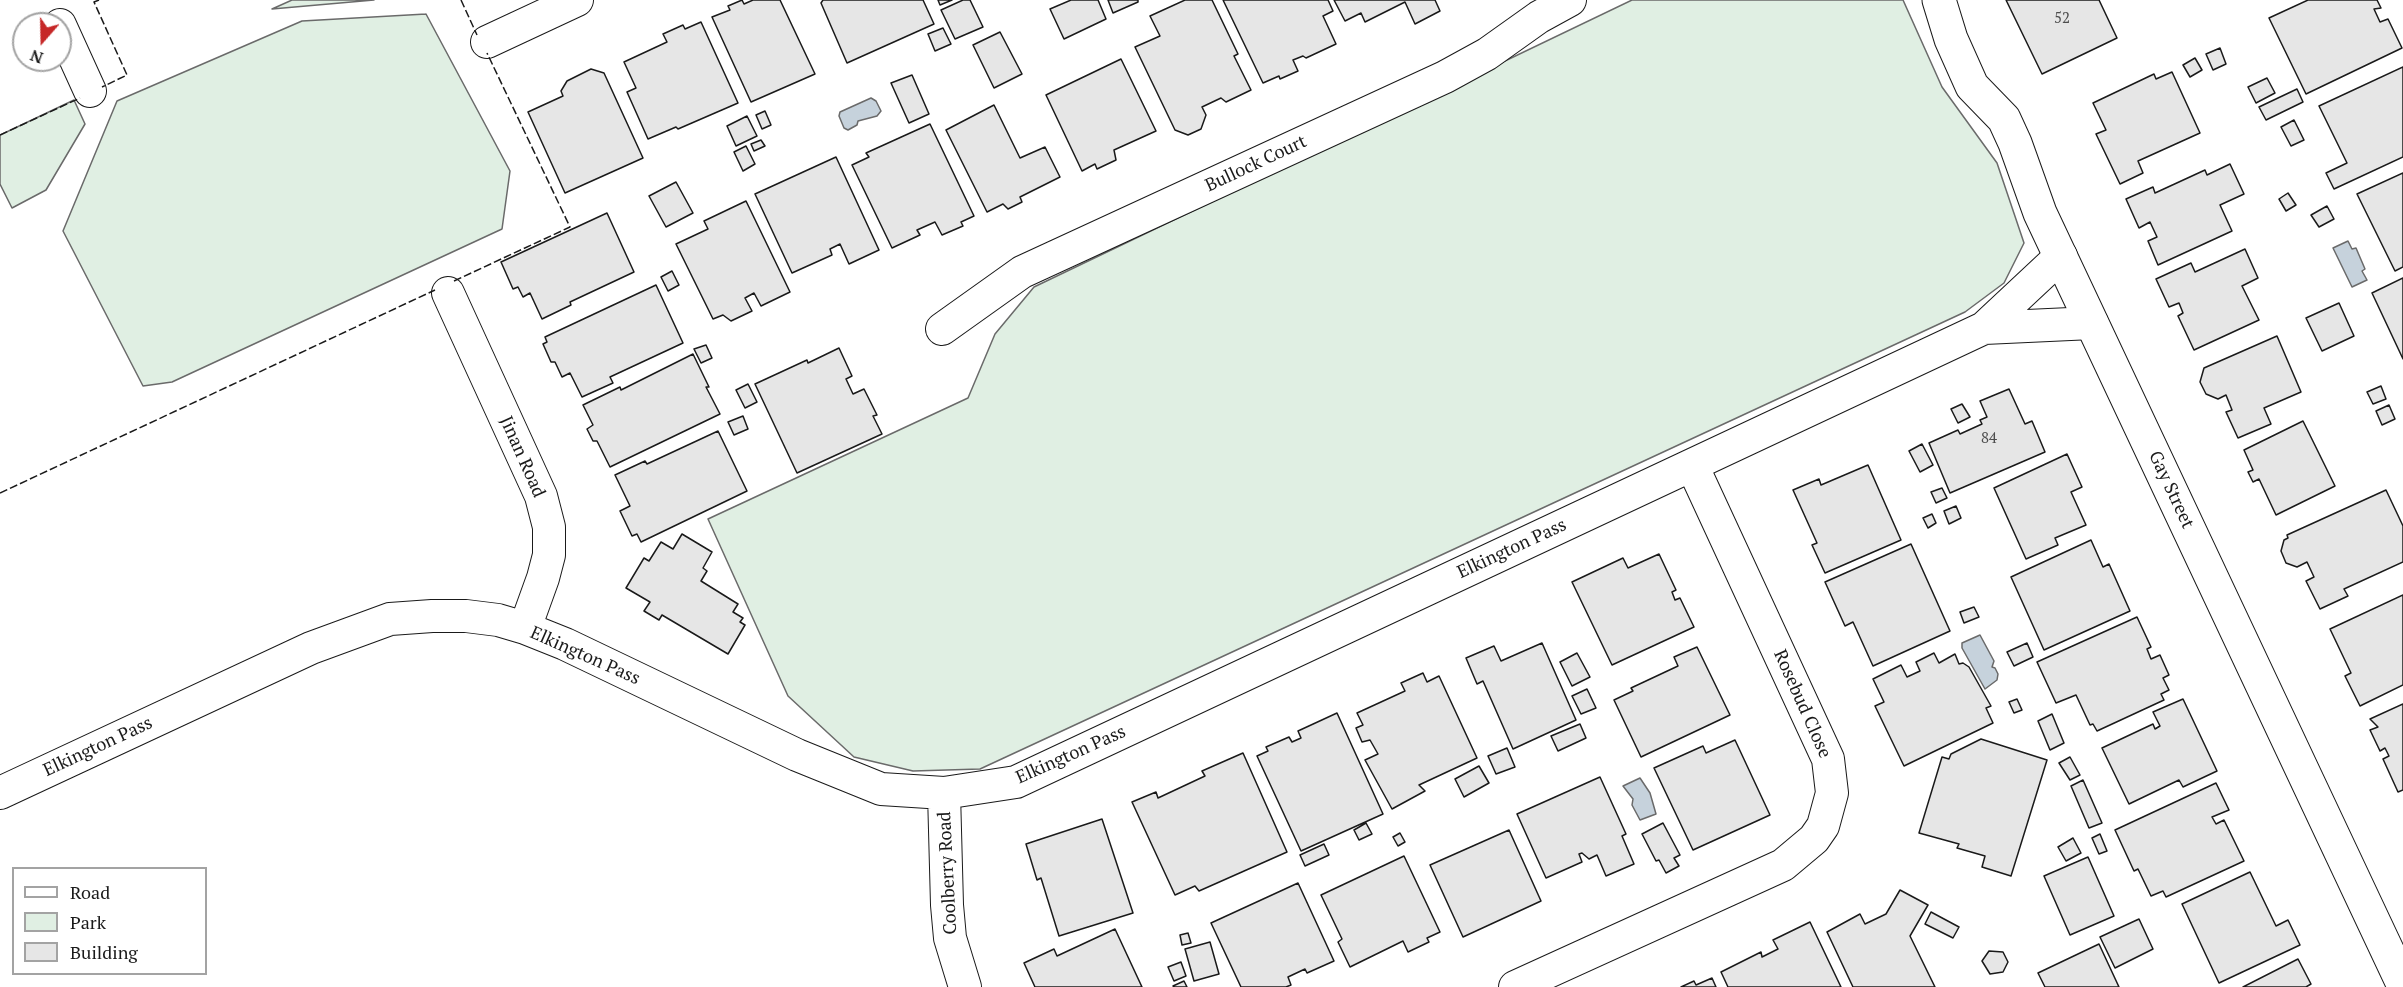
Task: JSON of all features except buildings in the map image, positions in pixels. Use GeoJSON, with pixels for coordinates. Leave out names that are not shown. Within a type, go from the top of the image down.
{"type":"FeatureCollection","features":[{"type":"Feature","properties":{"kind":"street"},"geometry":{"type":"LineString","coordinates":[[487,42],[577,0]]}},
{"type":"Feature","properties":{"kind":"street","name":"Bullock Court"},"geometry":{"type":"LineString","coordinates":[[942,329],[1022,272],[1445,77],[1487,54],[1539,17],[1570,0]]}},
{"type":"Feature","properties":{"kind":"street","name":"Gay Street"},"geometry":{"type":"LineString","coordinates":[[1939,0],[1952,39],[1972,86],[2004,119],[2040,213],[2403,984]]}},
{"type":"Feature","properties":{"kind":"street"},"geometry":{"type":"LineString","coordinates":[[72,51],[90,91]]}},
{"type":"Feature","properties":{"kind":"street","name":"Elkington Pass"},"geometry":{"type":"LineString","coordinates":[[0,793],[311,648],[355,630],[390,619],[466,616],[498,620],[565,644],[797,755],[881,789],[944,793],[1016,782],[1984,328],[2061,256]]}},
{"type":"Feature","properties":{"kind":"street","name":"Jinan Road"},"geometry":{"type":"LineString","coordinates":[[447,292],[541,496],[549,527],[549,555],[525,628]]}},
{"type":"Feature","properties":{"kind":"street","name":"Elkington Pass"},"geometry":{"type":"LineString","coordinates":[[1984,328],[2092,323]]}},
{"type":"Feature","properties":{"kind":"street","name":"Rosebud Close"},"geometry":{"type":"LineString","coordinates":[[1515,987],[1783,865],[1814,839],[1823,826],[1832,793],[1828,759],[1692,465]]}},
{"type":"Feature","properties":{"kind":"street","name":"Coolberry Road"},"geometry":{"type":"LineString","coordinates":[[944,793],[944,840],[950,938],[965,987]]}},
{"type":"Feature","properties":{"kind":"green space"},"geometry":{"type":"Polygon","coordinates":[[[292,0],[374,0],[272,9],[292,0]]]}},
{"type":"Feature","properties":{"kind":"green space"},"geometry":{"type":"Polygon","coordinates":[[[1632,0],[1903,0],[1942,87],[1997,163],[2024,243],[2004,283],[1965,312],[980,769],[913,771],[854,757],[788,696],[708,519],[968,398],[995,334],[1034,287],[1632,0]]]}},
{"type":"Feature","properties":{"kind":"green space"},"geometry":{"type":"Polygon","coordinates":[[[426,14],[510,171],[502,229],[172,382],[143,386],[63,231],[117,101],[302,21],[426,14]]]}},
{"type":"Feature","properties":{"kind":"green space"},"geometry":{"type":"Polygon","coordinates":[[[74,100],[85,124],[46,190],[12,208],[0,184],[0,135],[74,100]]]}},
{"type":"Feature","properties":{"kind":"shaded area"},"geometry":{"type":"Polygon","coordinates":[[[871,98],[876,101],[881,111],[877,116],[858,121],[857,125],[848,130],[844,128],[839,116],[840,112],[871,98]]]}},
{"type":"Feature","properties":{"kind":"shaded area"},"geometry":{"type":"Polygon","coordinates":[[[2348,241],[2352,249],[2356,248],[2365,269],[2362,271],[2367,280],[2352,287],[2333,248],[2348,241]]]}},
{"type":"Feature","properties":{"kind":"shaded area"},"geometry":{"type":"Polygon","coordinates":[[[1980,635],[1994,661],[1992,667],[1998,674],[1997,680],[1985,689],[1962,648],[1962,643],[1980,635]]]}},
{"type":"Feature","properties":{"kind":"shaded area"},"geometry":{"type":"Polygon","coordinates":[[[1640,778],[1650,793],[1656,814],[1640,820],[1632,805],[1633,799],[1623,786],[1640,778]]]}},
{"type":"Feature","properties":{"kind":"fence"},"geometry":{"type":"LineString","coordinates":[[99,0],[94,2],[127,75],[102,87]]}},
{"type":"Feature","properties":{"kind":"fence"},"geometry":{"type":"LineString","coordinates":[[461,0],[477,35]]}},
{"type":"Feature","properties":{"kind":"fence"},"geometry":{"type":"LineString","coordinates":[[454,281],[570,227],[487,53]]}},
{"type":"Feature","properties":{"kind":"fence"},"geometry":{"type":"LineString","coordinates":[[0,135],[80,98]]}},
{"type":"Feature","properties":{"kind":"fence"},"geometry":{"type":"LineString","coordinates":[[0,493],[435,290]]}}]}
